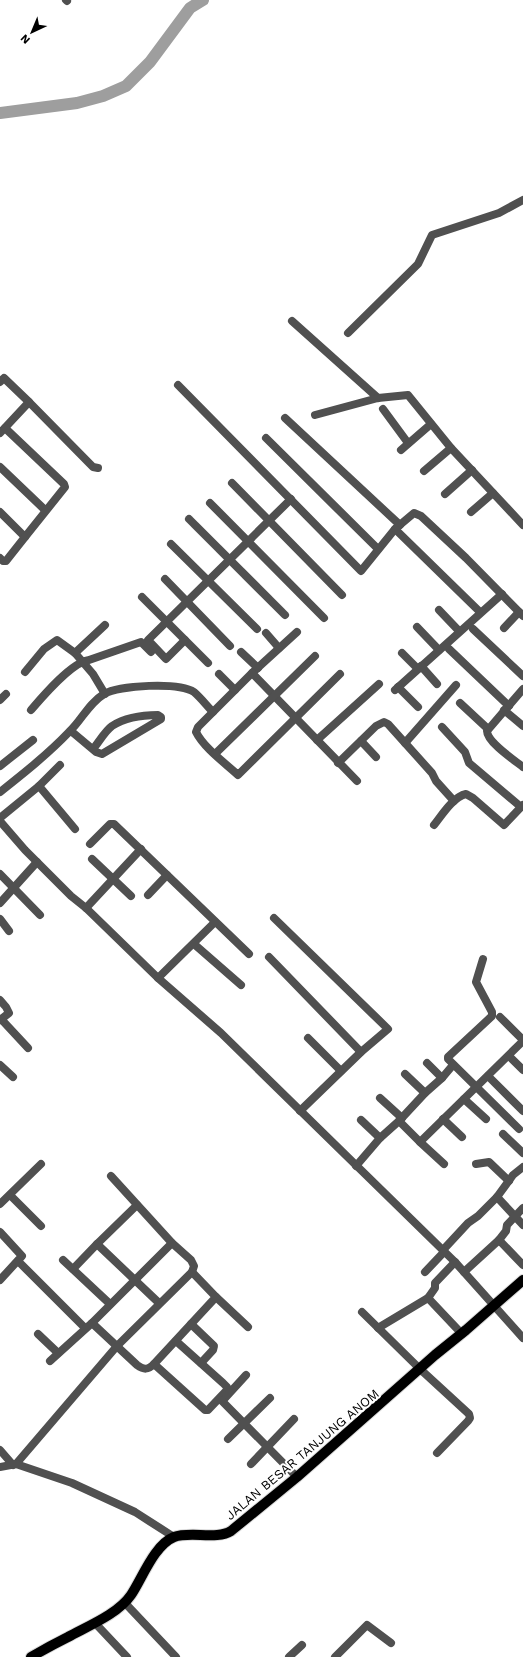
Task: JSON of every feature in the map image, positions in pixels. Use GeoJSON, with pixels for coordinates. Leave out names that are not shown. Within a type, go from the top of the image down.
{"type":"FeatureCollection","features":[{"type":"Feature","properties":{"kind":"main road","name":"JALAN BESAR TANJUNG ANOM"},"geometry":{"type":"LineString","coordinates":[[174,1537],[228,1533],[296,1479],[523,1280]]}},
{"type":"Feature","properties":{"kind":"main road"},"geometry":{"type":"LineString","coordinates":[[31,1657],[43,1654],[125,1603],[155,1555],[174,1537]]}},
{"type":"Feature","properties":{"kind":"street"},"geometry":{"type":"LineString","coordinates":[[348,333],[418,264],[432,235],[499,213],[523,200]]}},
{"type":"Feature","properties":{"kind":"street"},"geometry":{"type":"LineString","coordinates":[[292,321],[378,398]]}},
{"type":"Feature","properties":{"kind":"street"},"geometry":{"type":"LineString","coordinates":[[1,378],[29,402],[93,467],[98,468]]}},
{"type":"Feature","properties":{"kind":"street"},"geometry":{"type":"LineString","coordinates":[[178,385],[361,571],[397,527],[414,513],[420,516],[466,558],[521,614],[504,628]]}},
{"type":"Feature","properties":{"kind":"street"},"geometry":{"type":"LineString","coordinates":[[315,415],[378,398],[408,395],[451,448],[523,525]]}},
{"type":"Feature","properties":{"kind":"street"},"geometry":{"type":"LineString","coordinates":[[0,558],[4,562],[6,561],[45,510],[64,489],[65,485],[2,430],[29,402]]}},
{"type":"Feature","properties":{"kind":"street"},"geometry":{"type":"LineString","coordinates":[[383,408],[408,444]]}},
{"type":"Feature","properties":{"kind":"street"},"geometry":{"type":"LineString","coordinates":[[285,418],[397,527],[480,612]]}},
{"type":"Feature","properties":{"kind":"street"},"geometry":{"type":"LineString","coordinates":[[401,450],[431,424]]}},
{"type":"Feature","properties":{"kind":"street"},"geometry":{"type":"LineString","coordinates":[[266,438],[378,549]]}},
{"type":"Feature","properties":{"kind":"street"},"geometry":{"type":"LineString","coordinates":[[424,470],[451,448]]}},
{"type":"Feature","properties":{"kind":"street"},"geometry":{"type":"LineString","coordinates":[[0,467],[45,510]]}},
{"type":"Feature","properties":{"kind":"street"},"geometry":{"type":"LineString","coordinates":[[445,494],[472,470]]}},
{"type":"Feature","properties":{"kind":"street"},"geometry":{"type":"LineString","coordinates":[[232,483],[342,595]]}},
{"type":"Feature","properties":{"kind":"street"},"geometry":{"type":"LineString","coordinates":[[471,512],[493,493]]}},
{"type":"Feature","properties":{"kind":"street"},"geometry":{"type":"LineString","coordinates":[[185,640],[166,659],[148,640],[290,499]]}},
{"type":"Feature","properties":{"kind":"street"},"geometry":{"type":"LineString","coordinates":[[210,503],[324,618]]}},
{"type":"Feature","properties":{"kind":"street"},"geometry":{"type":"LineString","coordinates":[[0,512],[25,537]]}},
{"type":"Feature","properties":{"kind":"street"},"geometry":{"type":"LineString","coordinates":[[189,519],[285,615]]}},
{"type":"Feature","properties":{"kind":"street"},"geometry":{"type":"LineString","coordinates":[[171,544],[257,629]]}},
{"type":"Feature","properties":{"kind":"street"},"geometry":{"type":"LineString","coordinates":[[165,579],[230,646]]}},
{"type":"Feature","properties":{"kind":"street"},"geometry":{"type":"LineString","coordinates":[[418,707],[396,688],[502,594]]}},
{"type":"Feature","properties":{"kind":"street"},"geometry":{"type":"LineString","coordinates":[[142,597],[208,663]]}},
{"type":"Feature","properties":{"kind":"street"},"geometry":{"type":"LineString","coordinates":[[438,610],[459,631]]}},
{"type":"Feature","properties":{"kind":"street"},"geometry":{"type":"LineString","coordinates":[[75,653],[105,625]]}},
{"type":"Feature","properties":{"kind":"street"},"geometry":{"type":"LineString","coordinates":[[417,627],[439,650]]}},
{"type":"Feature","properties":{"kind":"street"},"geometry":{"type":"LineString","coordinates":[[473,629],[523,676]]}},
{"type":"Feature","properties":{"kind":"street"},"geometry":{"type":"LineString","coordinates":[[297,632],[198,727],[196,732],[198,737],[215,754],[238,776],[340,674]]}},
{"type":"Feature","properties":{"kind":"street"},"geometry":{"type":"LineString","coordinates":[[266,633],[279,648]]}},
{"type":"Feature","properties":{"kind":"street"},"geometry":{"type":"LineString","coordinates":[[25,672],[44,649],[57,640],[75,653],[82,661],[93,674],[104,694]]}},
{"type":"Feature","properties":{"kind":"street"},"geometry":{"type":"LineString","coordinates":[[31,710],[52,686],[82,661],[141,642],[151,652]]}},
{"type":"Feature","properties":{"kind":"street"},"geometry":{"type":"LineString","coordinates":[[448,649],[523,726]]}},
{"type":"Feature","properties":{"kind":"street"},"geometry":{"type":"LineString","coordinates":[[241,652],[273,696],[357,781]]}},
{"type":"Feature","properties":{"kind":"street"},"geometry":{"type":"LineString","coordinates":[[402,653],[437,684]]}},
{"type":"Feature","properties":{"kind":"street"},"geometry":{"type":"LineString","coordinates":[[215,754],[315,656]]}},
{"type":"Feature","properties":{"kind":"street"},"geometry":{"type":"LineString","coordinates":[[220,674],[235,690]]}},
{"type":"Feature","properties":{"kind":"street"},"geometry":{"type":"LineString","coordinates":[[317,740],[379,684]]}},
{"type":"Feature","properties":{"kind":"street"},"geometry":{"type":"LineString","coordinates":[[405,743],[456,685]]}},
{"type":"Feature","properties":{"kind":"street"},"geometry":{"type":"LineString","coordinates":[[0,792],[38,761],[71,731],[85,711],[104,694],[135,686],[160,686],[184,689],[193,692],[213,712]]}},
{"type":"Feature","properties":{"kind":"street"},"geometry":{"type":"LineString","coordinates":[[523,689],[488,729],[487,735],[523,768]]}},
{"type":"Feature","properties":{"kind":"street"},"geometry":{"type":"LineString","coordinates":[[460,703],[488,729]]}},
{"type":"Feature","properties":{"kind":"street"},"geometry":{"type":"LineString","coordinates":[[71,731],[99,754],[102,754],[161,719],[161,717],[158,715],[142,715],[128,719],[111,727],[93,748]]}},
{"type":"Feature","properties":{"kind":"street"},"geometry":{"type":"LineString","coordinates":[[338,763],[376,726],[384,722],[432,772],[436,781],[454,802]]}},
{"type":"Feature","properties":{"kind":"street"},"geometry":{"type":"LineString","coordinates":[[434,825],[454,802],[462,795],[466,794],[504,825],[521,811],[469,763],[464,752],[442,727]]}},
{"type":"Feature","properties":{"kind":"street"},"geometry":{"type":"LineString","coordinates":[[0,766],[33,740]]}},
{"type":"Feature","properties":{"kind":"street"},"geometry":{"type":"LineString","coordinates":[[361,741],[376,757]]}},
{"type":"Feature","properties":{"kind":"street"},"geometry":{"type":"LineString","coordinates":[[0,818],[39,786],[60,765]]}},
{"type":"Feature","properties":{"kind":"street"},"geometry":{"type":"LineString","coordinates":[[39,786],[75,829]]}},
{"type":"Feature","properties":{"kind":"street"},"geometry":{"type":"LineString","coordinates":[[0,822],[71,896],[86,908],[158,978],[221,1033],[444,1251],[523,1338]]}},
{"type":"Feature","properties":{"kind":"street"},"geometry":{"type":"LineString","coordinates":[[90,844],[110,824],[114,824],[249,954]]}},
{"type":"Feature","properties":{"kind":"street"},"geometry":{"type":"LineString","coordinates":[[86,908],[141,849]]}},
{"type":"Feature","properties":{"kind":"street"},"geometry":{"type":"LineString","coordinates":[[92,859],[131,896]]}},
{"type":"Feature","properties":{"kind":"street"},"geometry":{"type":"LineString","coordinates":[[0,903],[37,862]]}},
{"type":"Feature","properties":{"kind":"street"},"geometry":{"type":"LineString","coordinates":[[0,874],[40,915]]}},
{"type":"Feature","properties":{"kind":"street"},"geometry":{"type":"LineString","coordinates":[[148,895],[167,875]]}},
{"type":"Feature","properties":{"kind":"street"},"geometry":{"type":"LineString","coordinates":[[274,918],[388,1029],[340,1071],[300,1111]]}},
{"type":"Feature","properties":{"kind":"street"},"geometry":{"type":"LineString","coordinates":[[0,919],[9,931]]}},
{"type":"Feature","properties":{"kind":"street"},"geometry":{"type":"LineString","coordinates":[[158,978],[215,922]]}},
{"type":"Feature","properties":{"kind":"street"},"geometry":{"type":"LineString","coordinates":[[194,944],[240,985]]}},
{"type":"Feature","properties":{"kind":"street"},"geometry":{"type":"LineString","coordinates":[[269,957],[361,1052]]}},
{"type":"Feature","properties":{"kind":"street"},"geometry":{"type":"LineString","coordinates":[[483,959],[476,982],[492,1012],[492,1016],[448,1057],[448,1059],[519,1129]]}},
{"type":"Feature","properties":{"kind":"street"},"geometry":{"type":"LineString","coordinates":[[0,1000],[9,1013],[1,1020],[28,1048]]}},
{"type":"Feature","properties":{"kind":"street"},"geometry":{"type":"LineString","coordinates":[[420,1142],[523,1041],[500,1017]]}},
{"type":"Feature","properties":{"kind":"street"},"geometry":{"type":"LineString","coordinates":[[308,1038],[340,1071]]}},
{"type":"Feature","properties":{"kind":"street"},"geometry":{"type":"LineString","coordinates":[[509,1056],[523,1070]]}},
{"type":"Feature","properties":{"kind":"street"},"geometry":{"type":"LineString","coordinates":[[427,1062],[442,1078]]}},
{"type":"Feature","properties":{"kind":"street"},"geometry":{"type":"LineString","coordinates":[[0,1065],[13,1077]]}},
{"type":"Feature","properties":{"kind":"street"},"geometry":{"type":"LineString","coordinates":[[356,1166],[380,1138],[400,1120],[424,1093],[442,1078],[453,1065]]}},
{"type":"Feature","properties":{"kind":"street"},"geometry":{"type":"LineString","coordinates":[[405,1074],[424,1093]]}},
{"type":"Feature","properties":{"kind":"street"},"geometry":{"type":"LineString","coordinates":[[488,1076],[523,1111]]}},
{"type":"Feature","properties":{"kind":"street"},"geometry":{"type":"LineString","coordinates":[[380,1098],[420,1142],[444,1164]]}},
{"type":"Feature","properties":{"kind":"street"},"geometry":{"type":"LineString","coordinates":[[464,1099],[486,1119]]}},
{"type":"Feature","properties":{"kind":"street"},"geometry":{"type":"LineString","coordinates":[[443,1119],[462,1137]]}},
{"type":"Feature","properties":{"kind":"street"},"geometry":{"type":"LineString","coordinates":[[361,1120],[380,1138]]}},
{"type":"Feature","properties":{"kind":"street"},"geometry":{"type":"LineString","coordinates":[[503,1134],[523,1153]]}},
{"type":"Feature","properties":{"kind":"street"},"geometry":{"type":"LineString","coordinates":[[476,1164],[489,1162],[509,1181]]}},
{"type":"Feature","properties":{"kind":"street"},"geometry":{"type":"LineString","coordinates":[[0,1204],[41,1164]]}},
{"type":"Feature","properties":{"kind":"street"},"geometry":{"type":"LineString","coordinates":[[425,1272],[468,1223],[478,1216],[497,1197],[509,1181],[523,1168]]}},
{"type":"Feature","properties":{"kind":"street"},"geometry":{"type":"LineString","coordinates":[[0,1467],[14,1464],[116,1346],[192,1272],[194,1266],[191,1260],[172,1243],[111,1176]]}},
{"type":"Feature","properties":{"kind":"street"},"geometry":{"type":"LineString","coordinates":[[10,1195],[41,1226]]}},
{"type":"Feature","properties":{"kind":"street"},"geometry":{"type":"LineString","coordinates":[[497,1197],[523,1225]]}},
{"type":"Feature","properties":{"kind":"street"},"geometry":{"type":"LineString","coordinates":[[73,1269],[137,1205]]}},
{"type":"Feature","properties":{"kind":"street"},"geometry":{"type":"LineString","coordinates":[[464,1272],[499,1240],[506,1231],[507,1225],[523,1208]]}},
{"type":"Feature","properties":{"kind":"street"},"geometry":{"type":"LineString","coordinates":[[0,1232],[22,1256],[0,1280]]}},
{"type":"Feature","properties":{"kind":"street"},"geometry":{"type":"LineString","coordinates":[[499,1240],[523,1265]]}},
{"type":"Feature","properties":{"kind":"street"},"geometry":{"type":"LineString","coordinates":[[50,1361],[172,1243]]}},
{"type":"Feature","properties":{"kind":"street"},"geometry":{"type":"LineString","coordinates":[[97,1244],[159,1303]]}},
{"type":"Feature","properties":{"kind":"street"},"geometry":{"type":"LineString","coordinates":[[63,1260],[110,1304]]}},
{"type":"Feature","properties":{"kind":"street"},"geometry":{"type":"LineString","coordinates":[[18,1262],[85,1328]]}},
{"type":"Feature","properties":{"kind":"street"},"geometry":{"type":"LineString","coordinates":[[378,1328],[428,1298],[435,1288],[435,1282],[455,1262]]}},
{"type":"Feature","properties":{"kind":"street"},"geometry":{"type":"LineString","coordinates":[[192,1272],[248,1327]]}},
{"type":"Feature","properties":{"kind":"street"},"geometry":{"type":"LineString","coordinates":[[92,1322],[141,1369],[148,1369],[216,1297]]}},
{"type":"Feature","properties":{"kind":"street"},"geometry":{"type":"LineString","coordinates":[[428,1298],[462,1334]]}},
{"type":"Feature","properties":{"kind":"street"},"geometry":{"type":"LineString","coordinates":[[362,1312],[420,1369],[470,1414],[468,1421],[437,1453]]}},
{"type":"Feature","properties":{"kind":"street"},"geometry":{"type":"LineString","coordinates":[[191,1324],[214,1346],[214,1350],[201,1363]]}},
{"type":"Feature","properties":{"kind":"street"},"geometry":{"type":"LineString","coordinates":[[38,1334],[58,1353]]}},
{"type":"Feature","properties":{"kind":"street"},"geometry":{"type":"LineString","coordinates":[[154,1364],[200,1407],[208,1410],[227,1390],[227,1387],[176,1341]]}},
{"type":"Feature","properties":{"kind":"street"},"geometry":{"type":"LineString","coordinates":[[211,1413],[246,1375]]}},
{"type":"Feature","properties":{"kind":"street"},"geometry":{"type":"LineString","coordinates":[[228,1439],[270,1398]]}},
{"type":"Feature","properties":{"kind":"street"},"geometry":{"type":"LineString","coordinates":[[220,1403],[296,1479]]}},
{"type":"Feature","properties":{"kind":"street"},"geometry":{"type":"LineString","coordinates":[[251,1464],[294,1419]]}},
{"type":"Feature","properties":{"kind":"street"},"geometry":{"type":"LineString","coordinates":[[0,1450],[14,1464],[56,1477],[114,1502],[135,1512],[174,1537]]}},
{"type":"Feature","properties":{"kind":"street"},"geometry":{"type":"LineString","coordinates":[[125,1603],[176,1657]]}},
{"type":"Feature","properties":{"kind":"street"},"geometry":{"type":"LineString","coordinates":[[95,1623],[127,1657]]}},
{"type":"Feature","properties":{"kind":"street"},"geometry":{"type":"LineString","coordinates":[[335,1657],[367,1625],[392,1643]]}},
{"type":"Feature","properties":{"kind":"street"},"geometry":{"type":"LineString","coordinates":[[289,1657],[302,1645]]}},
{"type":"Feature","properties":{"kind":"waterway"},"geometry":{"type":"LineString","coordinates":[[0,113],[77,103],[103,96],[126,86],[150,62],[190,8],[203,0]]}}]}
